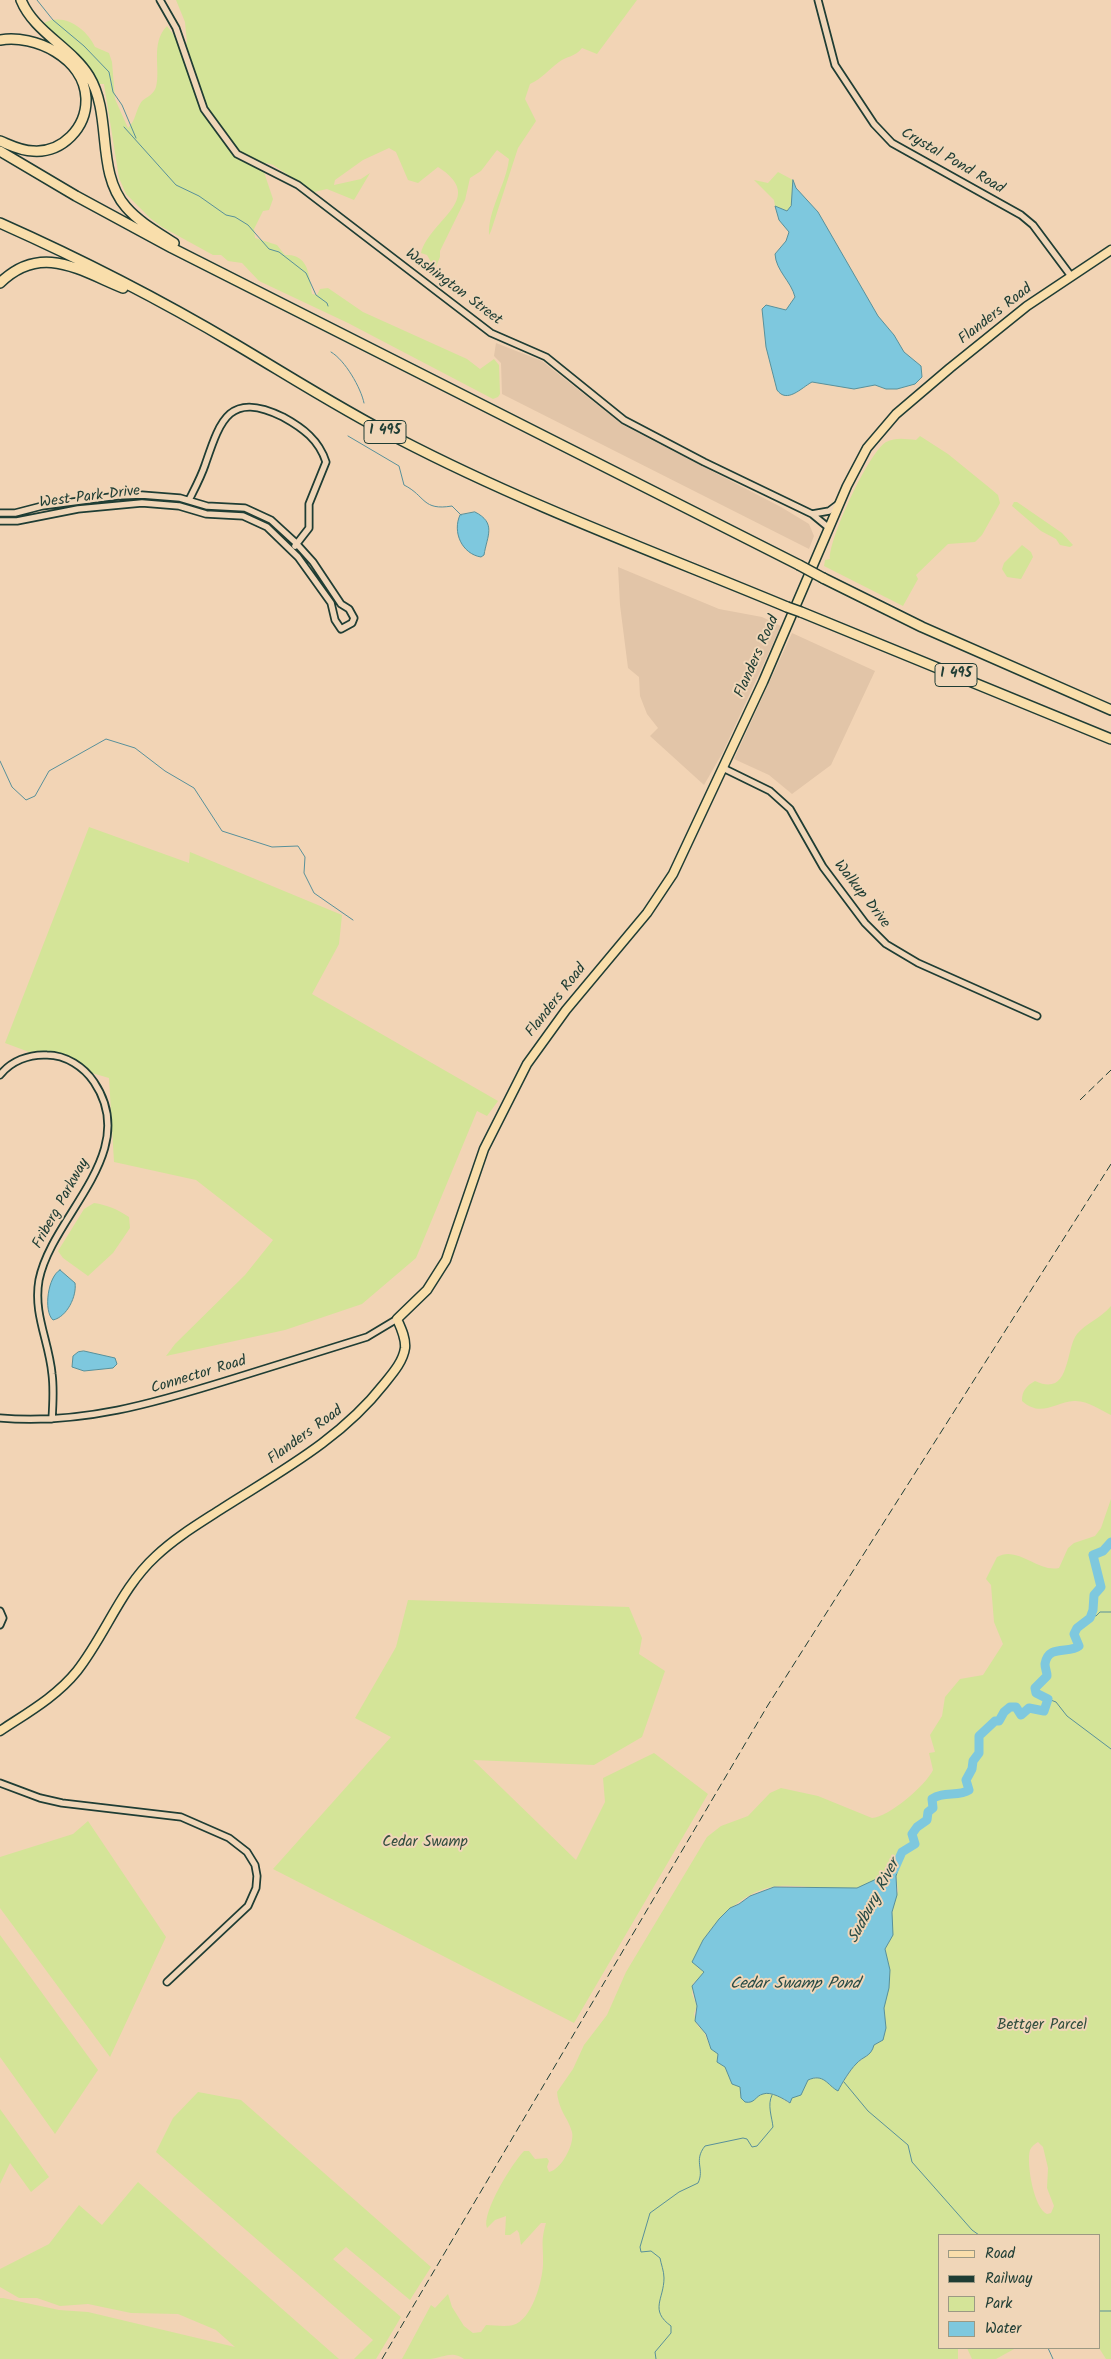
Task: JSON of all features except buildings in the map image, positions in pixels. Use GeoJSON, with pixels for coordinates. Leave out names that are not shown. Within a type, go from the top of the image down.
{"type":"FeatureCollection","features":[{"type":"Feature","properties":{"kind":"highway"},"geometry":{"type":"LineString","coordinates":[[21,0],[34,21],[81,66],[95,88],[101,108],[110,175],[122,202],[135,216],[153,230],[225,275]]}},
{"type":"Feature","properties":{"kind":"highway"},"geometry":{"type":"LineString","coordinates":[[0,40],[16,39],[31,41],[55,52],[76,72],[84,86],[86,98],[83,117],[78,129],[68,140],[56,147],[44,151],[31,151],[0,141]]}},
{"type":"Feature","properties":{"kind":"highway","name":"I 495"},"geometry":{"type":"LineString","coordinates":[[0,151],[125,223],[225,275],[823,578],[922,627],[1111,710]]}},
{"type":"Feature","properties":{"kind":"highway","name":"I 495"},"geometry":{"type":"LineString","coordinates":[[0,223],[85,263],[164,304],[355,416],[446,463],[509,492],[1111,739]]}},
{"type":"Feature","properties":{"kind":"highway"},"geometry":{"type":"LineString","coordinates":[[0,283],[22,266],[35,262],[54,262],[164,304]]}},
{"type":"Feature","properties":{"kind":"main road","name":"Flanders Road"},"geometry":{"type":"LineString","coordinates":[[0,1731],[48,1699],[71,1678],[90,1652],[134,1579],[156,1555],[193,1527],[318,1448],[355,1417],[389,1378],[402,1356],[405,1344],[397,1319],[427,1290],[446,1260],[484,1148],[527,1064],[566,1010],[635,928],[663,890],[684,854],[839,504],[867,448],[896,414],[1027,306],[1111,250]]}},
{"type":"Feature","properties":{"kind":"street","name":"Washington Street"},"geometry":{"type":"LineString","coordinates":[[160,0],[176,28],[204,109],[237,154],[287,179],[309,193],[491,334],[546,357],[624,420],[812,514],[829,528]]}},
{"type":"Feature","properties":{"kind":"street","name":"Crystal Pond Road"},"geometry":{"type":"LineString","coordinates":[[818,0],[836,65],[874,124],[892,143],[1021,215],[1033,225],[1071,276]]}},
{"type":"Feature","properties":{"kind":"street"},"geometry":{"type":"LineString","coordinates":[[189,500],[202,472],[215,433],[230,414],[246,407],[262,409],[278,415],[316,440],[322,449],[326,462],[308,504],[309,528],[291,550]]}},
{"type":"Feature","properties":{"kind":"street","name":"West Park Drive"},"geometry":{"type":"LineString","coordinates":[[0,513],[15,513],[42,506],[118,496],[142,495],[189,500],[207,506],[237,506],[271,520],[297,544],[313,562],[341,604],[353,613],[354,618],[352,623],[341,628],[338,626],[331,603],[306,567],[291,550],[267,527],[250,518],[236,514],[206,514],[179,506],[119,504],[44,514],[17,521],[0,521]]}},
{"type":"Feature","properties":{"kind":"street"},"geometry":{"type":"LineString","coordinates":[[812,514],[829,511],[839,504]]}},
{"type":"Feature","properties":{"kind":"street","name":"Walkup Drive"},"geometry":{"type":"LineString","coordinates":[[723,768],[770,791],[790,809],[823,867],[864,923],[886,944],[919,964],[1037,1016]]}},
{"type":"Feature","properties":{"kind":"street","name":"Friberg Parkway"},"geometry":{"type":"LineString","coordinates":[[0,1075],[19,1060],[29,1057],[48,1055],[67,1059],[85,1071],[97,1086],[102,1096],[107,1120],[105,1146],[96,1172],[48,1252],[40,1279],[39,1318],[52,1374],[52,1419]]}},
{"type":"Feature","properties":{"kind":"street","name":"Connector Road"},"geometry":{"type":"LineString","coordinates":[[0,1418],[52,1419],[107,1414],[161,1401],[367,1337],[397,1319]]}},
{"type":"Feature","properties":{"kind":"street"},"geometry":{"type":"LineString","coordinates":[[0,1611],[3,1618],[0,1625]]}},
{"type":"Feature","properties":{"kind":"street"},"geometry":{"type":"LineString","coordinates":[[0,1783],[40,1798],[62,1803],[181,1817],[229,1838],[247,1852],[255,1865],[257,1876],[256,1888],[248,1906],[167,1982]]}},
{"type":"Feature","properties":{"kind":"shaded area"},"geometry":{"type":"Polygon","coordinates":[[[496,343],[542,361],[623,425],[781,507],[809,524],[814,536],[809,549],[502,394],[501,363],[494,356],[496,343]]]}},
{"type":"Feature","properties":{"kind":"shaded area"},"geometry":{"type":"Polygon","coordinates":[[[618,567],[719,609],[762,617],[781,626],[723,752],[704,785],[650,736],[658,728],[647,714],[640,696],[639,677],[628,668],[620,605],[618,567]]]}},
{"type":"Feature","properties":{"kind":"shaded area"},"geometry":{"type":"Polygon","coordinates":[[[792,633],[875,671],[831,765],[792,794],[769,775],[734,759],[792,633]]]}},
{"type":"Feature","properties":{"kind":"green space"},"geometry":{"type":"Polygon","coordinates":[[[176,0],[637,0],[597,54],[582,48],[577,53],[559,62],[530,84],[525,99],[536,121],[518,148],[489,235],[491,216],[509,159],[497,150],[481,171],[470,178],[465,200],[440,251],[440,257],[435,269],[429,271],[427,269],[431,262],[427,255],[421,253],[426,241],[452,209],[457,199],[458,189],[452,178],[438,167],[418,183],[408,180],[396,152],[389,148],[363,160],[335,180],[334,185],[361,179],[370,173],[354,200],[327,189],[314,192],[273,165],[266,163],[264,172],[273,199],[269,210],[263,211],[254,229],[255,238],[277,245],[285,255],[293,255],[299,258],[309,273],[312,294],[317,295],[320,289],[328,288],[363,312],[467,359],[480,369],[494,359],[499,365],[500,394],[498,397],[493,399],[348,323],[259,281],[242,263],[228,261],[221,255],[213,255],[162,227],[126,194],[119,178],[104,84],[98,84],[85,66],[44,23],[59,20],[74,24],[86,34],[95,47],[109,53],[112,62],[115,99],[128,128],[133,122],[142,101],[156,87],[157,48],[162,33],[167,26],[176,38],[187,43],[185,22],[176,0]]]}},
{"type":"Feature","properties":{"kind":"green space"},"geometry":{"type":"Polygon","coordinates":[[[778,172],[793,180],[791,206],[787,211],[775,206],[774,200],[754,180],[768,183],[778,172]]]}},
{"type":"Feature","properties":{"kind":"green space"},"geometry":{"type":"Polygon","coordinates":[[[920,436],[948,454],[991,489],[998,495],[1000,503],[982,535],[975,542],[948,544],[916,575],[918,579],[903,606],[824,566],[825,560],[830,559],[836,533],[851,496],[879,449],[890,440],[916,440],[920,436]]]}},
{"type":"Feature","properties":{"kind":"green space"},"geometry":{"type":"Polygon","coordinates":[[[1014,502],[1017,502],[1062,533],[1073,545],[1070,547],[1060,545],[1056,539],[1041,531],[1012,506],[1014,502]]]}},
{"type":"Feature","properties":{"kind":"green space"},"geometry":{"type":"Polygon","coordinates":[[[1022,545],[1031,552],[1033,557],[1021,579],[1007,577],[1002,569],[1004,563],[1022,545]]]}},
{"type":"Feature","properties":{"kind":"green space"},"geometry":{"type":"Polygon","coordinates":[[[89,827],[189,863],[190,852],[342,915],[339,944],[312,994],[498,1101],[487,1116],[477,1111],[416,1258],[362,1304],[285,1330],[166,1356],[175,1344],[245,1275],[273,1240],[196,1180],[114,1162],[109,1078],[92,1073],[78,1061],[63,1054],[46,1051],[29,1052],[5,1043],[89,827]]]}},
{"type":"Feature","properties":{"kind":"green space"},"geometry":{"type":"Polygon","coordinates":[[[94,1203],[112,1208],[129,1217],[130,1228],[113,1253],[88,1276],[63,1258],[58,1251],[84,1209],[94,1203]]]}},
{"type":"Feature","properties":{"kind":"green space"},"geometry":{"type":"Polygon","coordinates":[[[1111,1306],[1111,1415],[1079,1401],[1067,1402],[1042,1409],[1029,1406],[1022,1401],[1027,1387],[1035,1381],[1047,1384],[1055,1383],[1061,1378],[1077,1334],[1111,1306]]]}},
{"type":"Feature","properties":{"kind":"green space","name":"Bettger Parcel"},"geometry":{"type":"Polygon","coordinates":[[[1111,1499],[1111,2359],[1106,2359],[1100,2349],[1101,2234],[938,2234],[938,2349],[958,2349],[958,2359],[464,2359],[460,2356],[451,2355],[430,2359],[402,2359],[431,2305],[435,2308],[448,2294],[452,2307],[464,2326],[473,2333],[481,2332],[486,2325],[503,2326],[520,2322],[531,2308],[542,2272],[543,2240],[546,2223],[541,2223],[521,2245],[517,2230],[510,2235],[505,2235],[506,2216],[495,2220],[487,2228],[486,2221],[493,2200],[506,2176],[524,2151],[529,2151],[535,2159],[547,2158],[549,2161],[547,2167],[549,2172],[558,2167],[566,2156],[571,2143],[572,2132],[560,2105],[557,2092],[573,2069],[584,2045],[607,2015],[626,1972],[707,1837],[721,1826],[748,1816],[770,1793],[781,1788],[818,1796],[872,1818],[888,1812],[897,1806],[923,1784],[933,1770],[929,1753],[935,1752],[930,1735],[942,1716],[945,1697],[960,1679],[983,1675],[1003,1644],[994,1622],[991,1585],[986,1579],[997,1557],[1013,1554],[1043,1567],[1059,1568],[1068,1548],[1074,1543],[1095,1536],[1101,1528],[1111,1499]],[[899,1861],[894,1862],[883,1876],[870,1884],[854,1888],[836,1889],[783,1886],[767,1888],[744,1898],[730,1909],[709,1932],[698,1951],[696,1961],[697,1967],[704,1972],[702,1977],[693,1983],[692,1994],[697,2006],[694,2014],[697,2025],[704,2032],[711,2049],[718,2054],[717,2060],[725,2067],[732,2084],[740,2087],[741,2098],[745,2102],[766,2093],[789,2103],[793,2097],[801,2095],[808,2080],[816,2078],[823,2079],[835,2089],[839,2089],[855,2065],[869,2054],[874,2045],[883,2040],[886,2028],[884,2008],[890,1970],[885,1949],[890,1941],[893,1904],[898,1891],[896,1876],[899,1861]],[[1038,2142],[1033,2146],[1030,2150],[1029,2165],[1032,2185],[1038,2204],[1047,2214],[1051,2213],[1054,2206],[1047,2188],[1048,2168],[1043,2147],[1038,2142]]]}},
{"type":"Feature","properties":{"kind":"green space","name":"Cedar Swamp"},"geometry":{"type":"Polygon","coordinates":[[[408,1600],[629,1607],[642,1638],[639,1654],[665,1671],[642,1737],[594,1765],[473,1760],[576,1860],[605,1802],[603,1778],[654,1753],[708,1794],[574,2023],[273,1869],[391,1737],[355,1718],[396,1647],[408,1600]]]}},
{"type":"Feature","properties":{"kind":"green space"},"geometry":{"type":"Polygon","coordinates":[[[88,1821],[166,1937],[110,2057],[0,1908],[0,1857],[73,1834],[88,1821]]]}},
{"type":"Feature","properties":{"kind":"green space"},"geometry":{"type":"Polygon","coordinates":[[[0,1935],[98,2070],[55,2134],[0,2057],[0,1935]]]}},
{"type":"Feature","properties":{"kind":"green space"},"geometry":{"type":"Polygon","coordinates":[[[198,2092],[241,2100],[431,2267],[410,2300],[346,2247],[333,2259],[401,2317],[376,2359],[354,2359],[373,2340],[156,2152],[173,2118],[198,2092]]]}},
{"type":"Feature","properties":{"kind":"green space"},"geometry":{"type":"Polygon","coordinates":[[[0,2109],[49,2177],[31,2192],[10,2163],[0,2184],[0,2109]]]}},
{"type":"Feature","properties":{"kind":"green space"},"geometry":{"type":"Polygon","coordinates":[[[138,2182],[339,2359],[0,2359],[0,2298],[59,2310],[88,2312],[235,2347],[216,2330],[178,2314],[131,2313],[88,2304],[60,2306],[37,2298],[19,2298],[0,2287],[0,2269],[49,2244],[79,2205],[102,2225],[138,2182]]]}},
{"type":"Feature","properties":{"kind":"green space"},"geometry":{"type":"Polygon","coordinates":[[[967,2349],[1014,2349],[996,2359],[972,2359],[967,2349]]]}},
{"type":"Feature","properties":{"kind":"water"},"geometry":{"type":"Polygon","coordinates":[[[793,180],[796,188],[818,212],[878,316],[894,335],[904,352],[921,366],[922,377],[915,384],[897,389],[886,389],[875,385],[854,389],[812,382],[790,395],[785,396],[777,390],[766,347],[762,309],[766,305],[786,310],[795,297],[778,266],[775,254],[786,241],[789,232],[779,220],[775,206],[787,211],[791,206],[793,180]]]}},
{"type":"Feature","properties":{"kind":"water"},"geometry":{"type":"Polygon","coordinates":[[[475,512],[486,521],[489,530],[484,555],[481,557],[474,555],[464,547],[460,541],[457,528],[460,515],[475,512]]]}},
{"type":"Feature","properties":{"kind":"water"},"geometry":{"type":"Polygon","coordinates":[[[60,1270],[75,1283],[75,1288],[73,1300],[67,1310],[63,1315],[53,1320],[48,1309],[48,1294],[52,1279],[60,1270]]]}},
{"type":"Feature","properties":{"kind":"water"},"geometry":{"type":"Polygon","coordinates":[[[84,1351],[115,1358],[117,1364],[113,1368],[84,1371],[72,1367],[73,1356],[78,1352],[84,1351]]]}},
{"type":"Feature","properties":{"kind":"water","name":"Cedar Swamp Pond"},"geometry":{"type":"Polygon","coordinates":[[[895,1861],[900,1863],[896,1876],[897,1895],[892,1912],[893,1935],[885,1949],[890,1970],[889,1988],[884,2008],[886,2028],[883,2040],[874,2045],[869,2054],[859,2061],[838,2091],[822,2079],[813,2078],[808,2080],[801,2095],[792,2098],[790,2103],[766,2093],[751,2102],[745,2102],[741,2098],[740,2087],[732,2084],[725,2067],[717,2062],[718,2054],[711,2049],[706,2034],[695,2021],[697,2006],[692,1986],[704,1972],[692,1962],[703,1940],[730,1908],[750,1896],[774,1887],[857,1888],[885,1875],[895,1861]]]}},
{"type":"Feature","properties":{"kind":"waterway"},"geometry":{"type":"LineString","coordinates":[[37,0],[53,20],[84,46],[109,72],[113,92],[122,105],[136,138]]}},
{"type":"Feature","properties":{"kind":"waterway"},"geometry":{"type":"LineString","coordinates":[[124,127],[176,185],[199,196],[226,215],[235,217],[248,225],[269,249],[279,252],[306,273],[316,295],[327,303],[328,306]]}},
{"type":"Feature","properties":{"kind":"waterway"},"geometry":{"type":"LineString","coordinates":[[331,352],[342,361],[352,375],[364,403]]}},
{"type":"Feature","properties":{"kind":"waterway"},"geometry":{"type":"LineString","coordinates":[[348,436],[399,466],[404,485],[425,502],[435,506],[452,506],[461,515]]}},
{"type":"Feature","properties":{"kind":"waterway"},"geometry":{"type":"LineString","coordinates":[[0,761],[12,787],[26,800],[35,796],[49,771],[106,739],[135,748],[165,771],[194,788],[222,831],[272,847],[298,846],[305,857],[304,873],[314,893],[353,920]]}},
{"type":"Feature","properties":{"kind":"waterway","name":"Sudbury River"},"geometry":{"type":"LineString","coordinates":[[894,1870],[902,1852],[915,1844],[912,1834],[917,1827],[927,1820],[928,1812],[933,1808],[932,1799],[941,1795],[961,1793],[969,1790],[966,1780],[972,1769],[973,1761],[979,1753],[979,1736],[995,1721],[999,1721],[1004,1712],[1010,1707],[1016,1707],[1021,1715],[1029,1708],[1044,1711],[1048,1699],[1036,1693],[1035,1688],[1047,1676],[1045,1664],[1050,1654],[1079,1646],[1074,1634],[1077,1628],[1090,1618],[1093,1610],[1094,1595],[1101,1587],[1093,1555],[1103,1551],[1111,1542]]}},
{"type":"Feature","properties":{"kind":"waterway"},"geometry":{"type":"LineString","coordinates":[[1092,1615],[1096,1616],[1100,1612],[1111,1612]]}},
{"type":"Feature","properties":{"kind":"waterway"},"geometry":{"type":"LineString","coordinates":[[1048,1699],[1056,1702],[1067,1716],[1111,1749]]}},
{"type":"Feature","properties":{"kind":"waterway"},"geometry":{"type":"LineString","coordinates":[[844,2082],[868,2111],[908,2145],[912,2162],[978,2234]]}},
{"type":"Feature","properties":{"kind":"waterway"},"geometry":{"type":"LineString","coordinates":[[656,2359],[655,2352],[671,2333],[671,2326],[664,2320],[659,2309],[664,2278],[660,2258],[651,2251],[641,2252],[640,2247],[650,2213],[679,2192],[698,2183],[700,2178],[699,2161],[705,2146],[743,2138],[747,2139],[752,2147],[757,2146],[773,2127],[770,2107],[772,2095]]}},
{"type":"Feature","properties":{"kind":"waterway"},"geometry":{"type":"LineString","coordinates":[[1101,2311],[1111,2311]]}},
{"type":"Feature","properties":{"kind":"waterway"},"geometry":{"type":"LineString","coordinates":[[1048,2349],[1053,2359]]}},
{"type":"Feature","properties":{"kind":"railway"},"geometry":{"type":"LineString","coordinates":[[1080,1100],[1111,1070]]}},
{"type":"Feature","properties":{"kind":"railway"},"geometry":{"type":"LineString","coordinates":[[382,2359],[768,1705],[1111,1164]]}}]}
